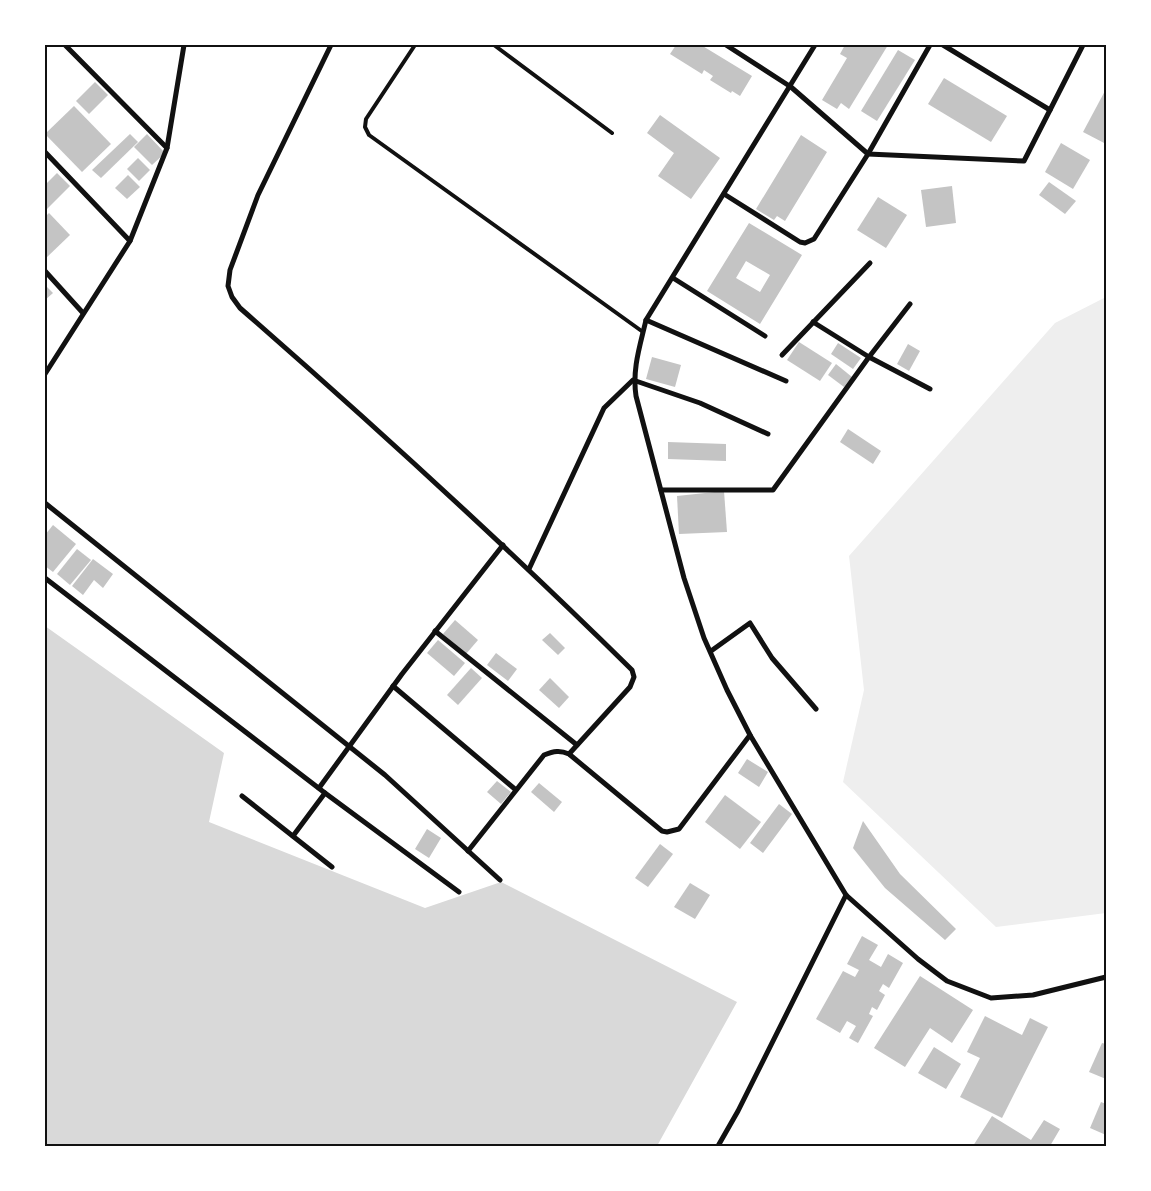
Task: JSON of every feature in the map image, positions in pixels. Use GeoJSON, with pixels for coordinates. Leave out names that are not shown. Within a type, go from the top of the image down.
{"type":"FeatureCollection","features":[{"type":"Feature","properties":{"kind":"street"},"geometry":{"type":"LineString","coordinates":[[65,45],[167,148]]}},
{"type":"Feature","properties":{"kind":"street"},"geometry":{"type":"LineString","coordinates":[[45,374],[130,242],[167,148],[184,45]]}},
{"type":"Feature","properties":{"kind":"street"},"geometry":{"type":"LineString","coordinates":[[331,45],[258,194],[230,270],[228,286],[232,297],[240,308],[366,419],[529,569],[632,670],[634,677],[630,687],[569,754]]}},
{"type":"Feature","properties":{"kind":"street"},"geometry":{"type":"LineString","coordinates":[[726,45],[791,87],[868,154],[1024,161],[1083,45]]}},
{"type":"Feature","properties":{"kind":"street"},"geometry":{"type":"LineString","coordinates":[[815,45],[791,87],[646,320],[643,332],[633,380],[684,578],[704,638],[727,690],[750,734],[846,896],[918,960],[947,981],[991,998],[1033,996],[1106,976]]}},
{"type":"Feature","properties":{"kind":"street"},"geometry":{"type":"LineString","coordinates":[[724,194],[800,242],[809,242],[814,239],[868,154],[930,45]]}},
{"type":"Feature","properties":{"kind":"street"},"geometry":{"type":"LineString","coordinates":[[943,45],[1050,110]]}},
{"type":"Feature","properties":{"kind":"street"},"geometry":{"type":"LineString","coordinates":[[45,152],[130,242]]}},
{"type":"Feature","properties":{"kind":"street"},"geometry":{"type":"LineString","coordinates":[[782,355],[870,263]]}},
{"type":"Feature","properties":{"kind":"street"},"geometry":{"type":"LineString","coordinates":[[45,271],[83,313]]}},
{"type":"Feature","properties":{"kind":"street"},"geometry":{"type":"LineString","coordinates":[[673,278],[765,336]]}},
{"type":"Feature","properties":{"kind":"street"},"geometry":{"type":"LineString","coordinates":[[661,490],[773,490],[869,357],[910,304]]}},
{"type":"Feature","properties":{"kind":"street"},"geometry":{"type":"LineString","coordinates":[[646,320],[786,381]]}},
{"type":"Feature","properties":{"kind":"street"},"geometry":{"type":"LineString","coordinates":[[813,322],[869,357],[930,389]]}},
{"type":"Feature","properties":{"kind":"street"},"geometry":{"type":"LineString","coordinates":[[529,569],[604,408],[633,380]]}},
{"type":"Feature","properties":{"kind":"street"},"geometry":{"type":"LineString","coordinates":[[633,380],[700,403],[768,434]]}},
{"type":"Feature","properties":{"kind":"street"},"geometry":{"type":"LineString","coordinates":[[45,503],[385,775],[500,880]]}},
{"type":"Feature","properties":{"kind":"street"},"geometry":{"type":"LineString","coordinates":[[319,788],[393,686],[503,545]]}},
{"type":"Feature","properties":{"kind":"street"},"geometry":{"type":"LineString","coordinates":[[45,578],[325,793],[459,892]]}},
{"type":"Feature","properties":{"kind":"street"},"geometry":{"type":"LineString","coordinates":[[711,651],[750,624],[772,658],[816,709]]}},
{"type":"Feature","properties":{"kind":"street"},"geometry":{"type":"LineString","coordinates":[[435,631],[577,745]]}},
{"type":"Feature","properties":{"kind":"street"},"geometry":{"type":"LineString","coordinates":[[393,686],[516,790]]}},
{"type":"Feature","properties":{"kind":"street"},"geometry":{"type":"LineString","coordinates":[[468,851],[544,755],[562,751],[569,754],[667,832],[679,829],[750,734]]}},
{"type":"Feature","properties":{"kind":"street"},"geometry":{"type":"LineString","coordinates":[[293,836],[325,793]]}},
{"type":"Feature","properties":{"kind":"street"},"geometry":{"type":"LineString","coordinates":[[242,796],[332,867]]}},
{"type":"Feature","properties":{"kind":"street"},"geometry":{"type":"LineString","coordinates":[[718,1146],[738,1111],[846,896]]}},
{"type":"Feature","properties":{"kind":"lane"},"geometry":{"type":"LineString","coordinates":[[415,45],[366,119],[369,135],[643,332]]}},
{"type":"Feature","properties":{"kind":"lane"},"geometry":{"type":"LineString","coordinates":[[494,45],[612,133]]}},
{"type":"Feature","properties":{"kind":"shaded area"},"geometry":{"type":"Polygon","coordinates":[[[1106,297],[1106,913],[996,927],[843,782],[864,690],[849,556],[1055,323],[1106,297]]]}},
{"type":"Feature","properties":{"kind":"shaded area"},"geometry":{"type":"Polygon","coordinates":[[[45,626],[224,753],[209,822],[425,908],[501,882],[737,1002],[657,1146],[45,1146],[45,626]]]}},
{"type":"Feature","properties":{"kind":"building"},"geometry":{"type":"Polygon","coordinates":[[[676,45],[701,45],[752,76],[740,96],[732,91],[731,93],[710,80],[713,76],[704,70],[702,74],[670,54],[676,45]]]}},
{"type":"Feature","properties":{"kind":"building"},"geometry":{"type":"Polygon","coordinates":[[[845,45],[888,45],[849,109],[841,103],[837,109],[822,100],[847,58],[840,54],[845,45]]]}},
{"type":"Feature","properties":{"kind":"building"},"geometry":{"type":"Polygon","coordinates":[[[898,50],[915,60],[877,121],[861,111],[898,50]]]}},
{"type":"Feature","properties":{"kind":"building"},"geometry":{"type":"Polygon","coordinates":[[[944,78],[1007,116],[991,142],[928,104],[944,78]]]}},
{"type":"Feature","properties":{"kind":"building"},"geometry":{"type":"Polygon","coordinates":[[[95,82],[108,95],[89,114],[76,101],[95,82]]]}},
{"type":"Feature","properties":{"kind":"building"},"geometry":{"type":"Polygon","coordinates":[[[1106,89],[1106,144],[1083,132],[1106,89]]]}},
{"type":"Feature","properties":{"kind":"building"},"geometry":{"type":"Polygon","coordinates":[[[74,106],[111,144],[82,172],[45,134],[74,106]]]}},
{"type":"Feature","properties":{"kind":"building"},"geometry":{"type":"Polygon","coordinates":[[[660,115],[720,158],[691,199],[658,176],[674,153],[647,133],[660,115]]]}},
{"type":"Feature","properties":{"kind":"building"},"geometry":{"type":"Polygon","coordinates":[[[130,134],[138,142],[101,178],[92,170],[130,134]]]}},
{"type":"Feature","properties":{"kind":"building"},"geometry":{"type":"Polygon","coordinates":[[[147,134],[165,153],[152,165],[134,147],[147,134]]]}},
{"type":"Feature","properties":{"kind":"building"},"geometry":{"type":"Polygon","coordinates":[[[801,135],[827,152],[785,221],[777,216],[774,220],[756,209],[801,135]]]}},
{"type":"Feature","properties":{"kind":"building"},"geometry":{"type":"Polygon","coordinates":[[[1061,143],[1090,160],[1073,189],[1045,172],[1061,143]]]}},
{"type":"Feature","properties":{"kind":"building"},"geometry":{"type":"Polygon","coordinates":[[[138,158],[150,170],[139,181],[127,169],[138,158]]]}},
{"type":"Feature","properties":{"kind":"building"},"geometry":{"type":"Polygon","coordinates":[[[57,173],[70,186],[45,211],[45,185],[57,173]]]}},
{"type":"Feature","properties":{"kind":"building"},"geometry":{"type":"Polygon","coordinates":[[[128,175],[140,187],[127,199],[115,188],[128,175]]]}},
{"type":"Feature","properties":{"kind":"building"},"geometry":{"type":"Polygon","coordinates":[[[1049,182],[1076,201],[1065,214],[1039,195],[1049,182]]]}},
{"type":"Feature","properties":{"kind":"building"},"geometry":{"type":"Polygon","coordinates":[[[952,186],[956,223],[926,227],[921,190],[952,186]]]}},
{"type":"Feature","properties":{"kind":"building"},"geometry":{"type":"Polygon","coordinates":[[[878,197],[907,215],[886,248],[857,230],[878,197]]]}},
{"type":"Feature","properties":{"kind":"building"},"geometry":{"type":"Polygon","coordinates":[[[49,213],[70,235],[45,259],[45,217],[49,213]]]}},
{"type":"Feature","properties":{"kind":"building"},"geometry":{"type":"Polygon","coordinates":[[[749,223],[802,255],[760,324],[707,291],[749,223]],[[746,261],[736,278],[760,292],[770,275],[746,261]]]}},
{"type":"Feature","properties":{"kind":"building"},"geometry":{"type":"Polygon","coordinates":[[[45,285],[53,293],[45,300],[45,285]]]}},
{"type":"Feature","properties":{"kind":"building"},"geometry":{"type":"Polygon","coordinates":[[[799,342],[832,363],[820,381],[787,360],[799,342]]]}},
{"type":"Feature","properties":{"kind":"building"},"geometry":{"type":"Polygon","coordinates":[[[838,343],[861,358],[853,369],[831,354],[838,343]]]}},
{"type":"Feature","properties":{"kind":"building"},"geometry":{"type":"Polygon","coordinates":[[[908,344],[920,351],[909,371],[897,364],[908,344]]]}},
{"type":"Feature","properties":{"kind":"building"},"geometry":{"type":"Polygon","coordinates":[[[652,357],[681,365],[675,387],[646,379],[652,357]]]}},
{"type":"Feature","properties":{"kind":"building"},"geometry":{"type":"Polygon","coordinates":[[[836,364],[852,377],[844,387],[828,375],[836,364]]]}},
{"type":"Feature","properties":{"kind":"building"},"geometry":{"type":"Polygon","coordinates":[[[848,429],[881,451],[873,464],[840,442],[848,429]]]}},
{"type":"Feature","properties":{"kind":"building"},"geometry":{"type":"Polygon","coordinates":[[[668,442],[726,444],[726,461],[668,459],[668,442]]]}},
{"type":"Feature","properties":{"kind":"building"},"geometry":{"type":"Polygon","coordinates":[[[724,491],[727,532],[679,534],[677,496],[724,491]]]}},
{"type":"Feature","properties":{"kind":"building"},"geometry":{"type":"Polygon","coordinates":[[[53,525],[76,544],[53,572],[45,566],[45,535],[53,525]]]}},
{"type":"Feature","properties":{"kind":"building"},"geometry":{"type":"Polygon","coordinates":[[[77,549],[91,560],[70,585],[57,574],[77,549]]]}},
{"type":"Feature","properties":{"kind":"building"},"geometry":{"type":"Polygon","coordinates":[[[93,559],[113,574],[103,588],[94,580],[83,595],[72,586],[93,559]]]}},
{"type":"Feature","properties":{"kind":"building"},"geometry":{"type":"Polygon","coordinates":[[[455,620],[478,640],[466,654],[443,634],[455,620]]]}},
{"type":"Feature","properties":{"kind":"building"},"geometry":{"type":"Polygon","coordinates":[[[550,633],[565,648],[558,655],[542,640],[550,633]]]}},
{"type":"Feature","properties":{"kind":"building"},"geometry":{"type":"Polygon","coordinates":[[[438,640],[465,663],[454,676],[427,653],[438,640]]]}},
{"type":"Feature","properties":{"kind":"building"},"geometry":{"type":"Polygon","coordinates":[[[496,653],[517,669],[508,681],[487,665],[496,653]]]}},
{"type":"Feature","properties":{"kind":"building"},"geometry":{"type":"Polygon","coordinates":[[[471,668],[482,678],[458,705],[447,695],[471,668]]]}},
{"type":"Feature","properties":{"kind":"building"},"geometry":{"type":"Polygon","coordinates":[[[550,678],[569,697],[559,708],[539,690],[550,678]]]}},
{"type":"Feature","properties":{"kind":"building"},"geometry":{"type":"Polygon","coordinates":[[[747,759],[768,772],[759,787],[738,773],[747,759]]]}},
{"type":"Feature","properties":{"kind":"building"},"geometry":{"type":"Polygon","coordinates":[[[497,781],[511,792],[501,804],[487,792],[497,781]]]}},
{"type":"Feature","properties":{"kind":"building"},"geometry":{"type":"Polygon","coordinates":[[[539,783],[562,802],[554,812],[531,792],[539,783]]]}},
{"type":"Feature","properties":{"kind":"building"},"geometry":{"type":"Polygon","coordinates":[[[725,795],[761,822],[740,849],[705,822],[725,795]]]}},
{"type":"Feature","properties":{"kind":"building"},"geometry":{"type":"Polygon","coordinates":[[[779,804],[792,814],[763,853],[750,843],[779,804]]]}},
{"type":"Feature","properties":{"kind":"building"},"geometry":{"type":"Polygon","coordinates":[[[863,821],[900,874],[956,929],[945,940],[885,888],[853,848],[863,821]]]}},
{"type":"Feature","properties":{"kind":"building"},"geometry":{"type":"Polygon","coordinates":[[[427,829],[441,838],[429,858],[415,849],[427,829]]]}},
{"type":"Feature","properties":{"kind":"building"},"geometry":{"type":"Polygon","coordinates":[[[660,844],[673,854],[648,887],[635,878],[660,844]]]}},
{"type":"Feature","properties":{"kind":"building"},"geometry":{"type":"Polygon","coordinates":[[[690,883],[710,895],[695,919],[674,907],[690,883]]]}},
{"type":"Feature","properties":{"kind":"building"},"geometry":{"type":"Polygon","coordinates":[[[862,936],[878,945],[869,960],[881,967],[888,954],[903,963],[889,988],[883,984],[879,991],[885,995],[877,1010],[872,1007],[869,1014],[873,1016],[858,1043],[849,1038],[856,1026],[847,1021],[840,1033],[816,1019],[843,971],[855,977],[859,970],[847,964],[862,936]]]}},
{"type":"Feature","properties":{"kind":"building"},"geometry":{"type":"Polygon","coordinates":[[[920,976],[973,1010],[952,1043],[930,1028],[905,1067],[874,1048],[920,976]]]}},
{"type":"Feature","properties":{"kind":"building"},"geometry":{"type":"Polygon","coordinates":[[[985,1016],[1022,1035],[1030,1018],[1048,1027],[1002,1118],[960,1097],[980,1058],[967,1052],[985,1016]]]}},
{"type":"Feature","properties":{"kind":"building"},"geometry":{"type":"Polygon","coordinates":[[[1102,1043],[1106,1044],[1106,1079],[1089,1072],[1102,1043]]]}},
{"type":"Feature","properties":{"kind":"building"},"geometry":{"type":"Polygon","coordinates":[[[934,1047],[961,1064],[946,1089],[918,1073],[934,1047]]]}},
{"type":"Feature","properties":{"kind":"building"},"geometry":{"type":"Polygon","coordinates":[[[1101,1102],[1106,1104],[1106,1135],[1090,1128],[1101,1102]]]}},
{"type":"Feature","properties":{"kind":"building"},"geometry":{"type":"Polygon","coordinates":[[[992,1116],[1031,1140],[1044,1120],[1060,1129],[1050,1146],[973,1146],[992,1116]]]}}]}
